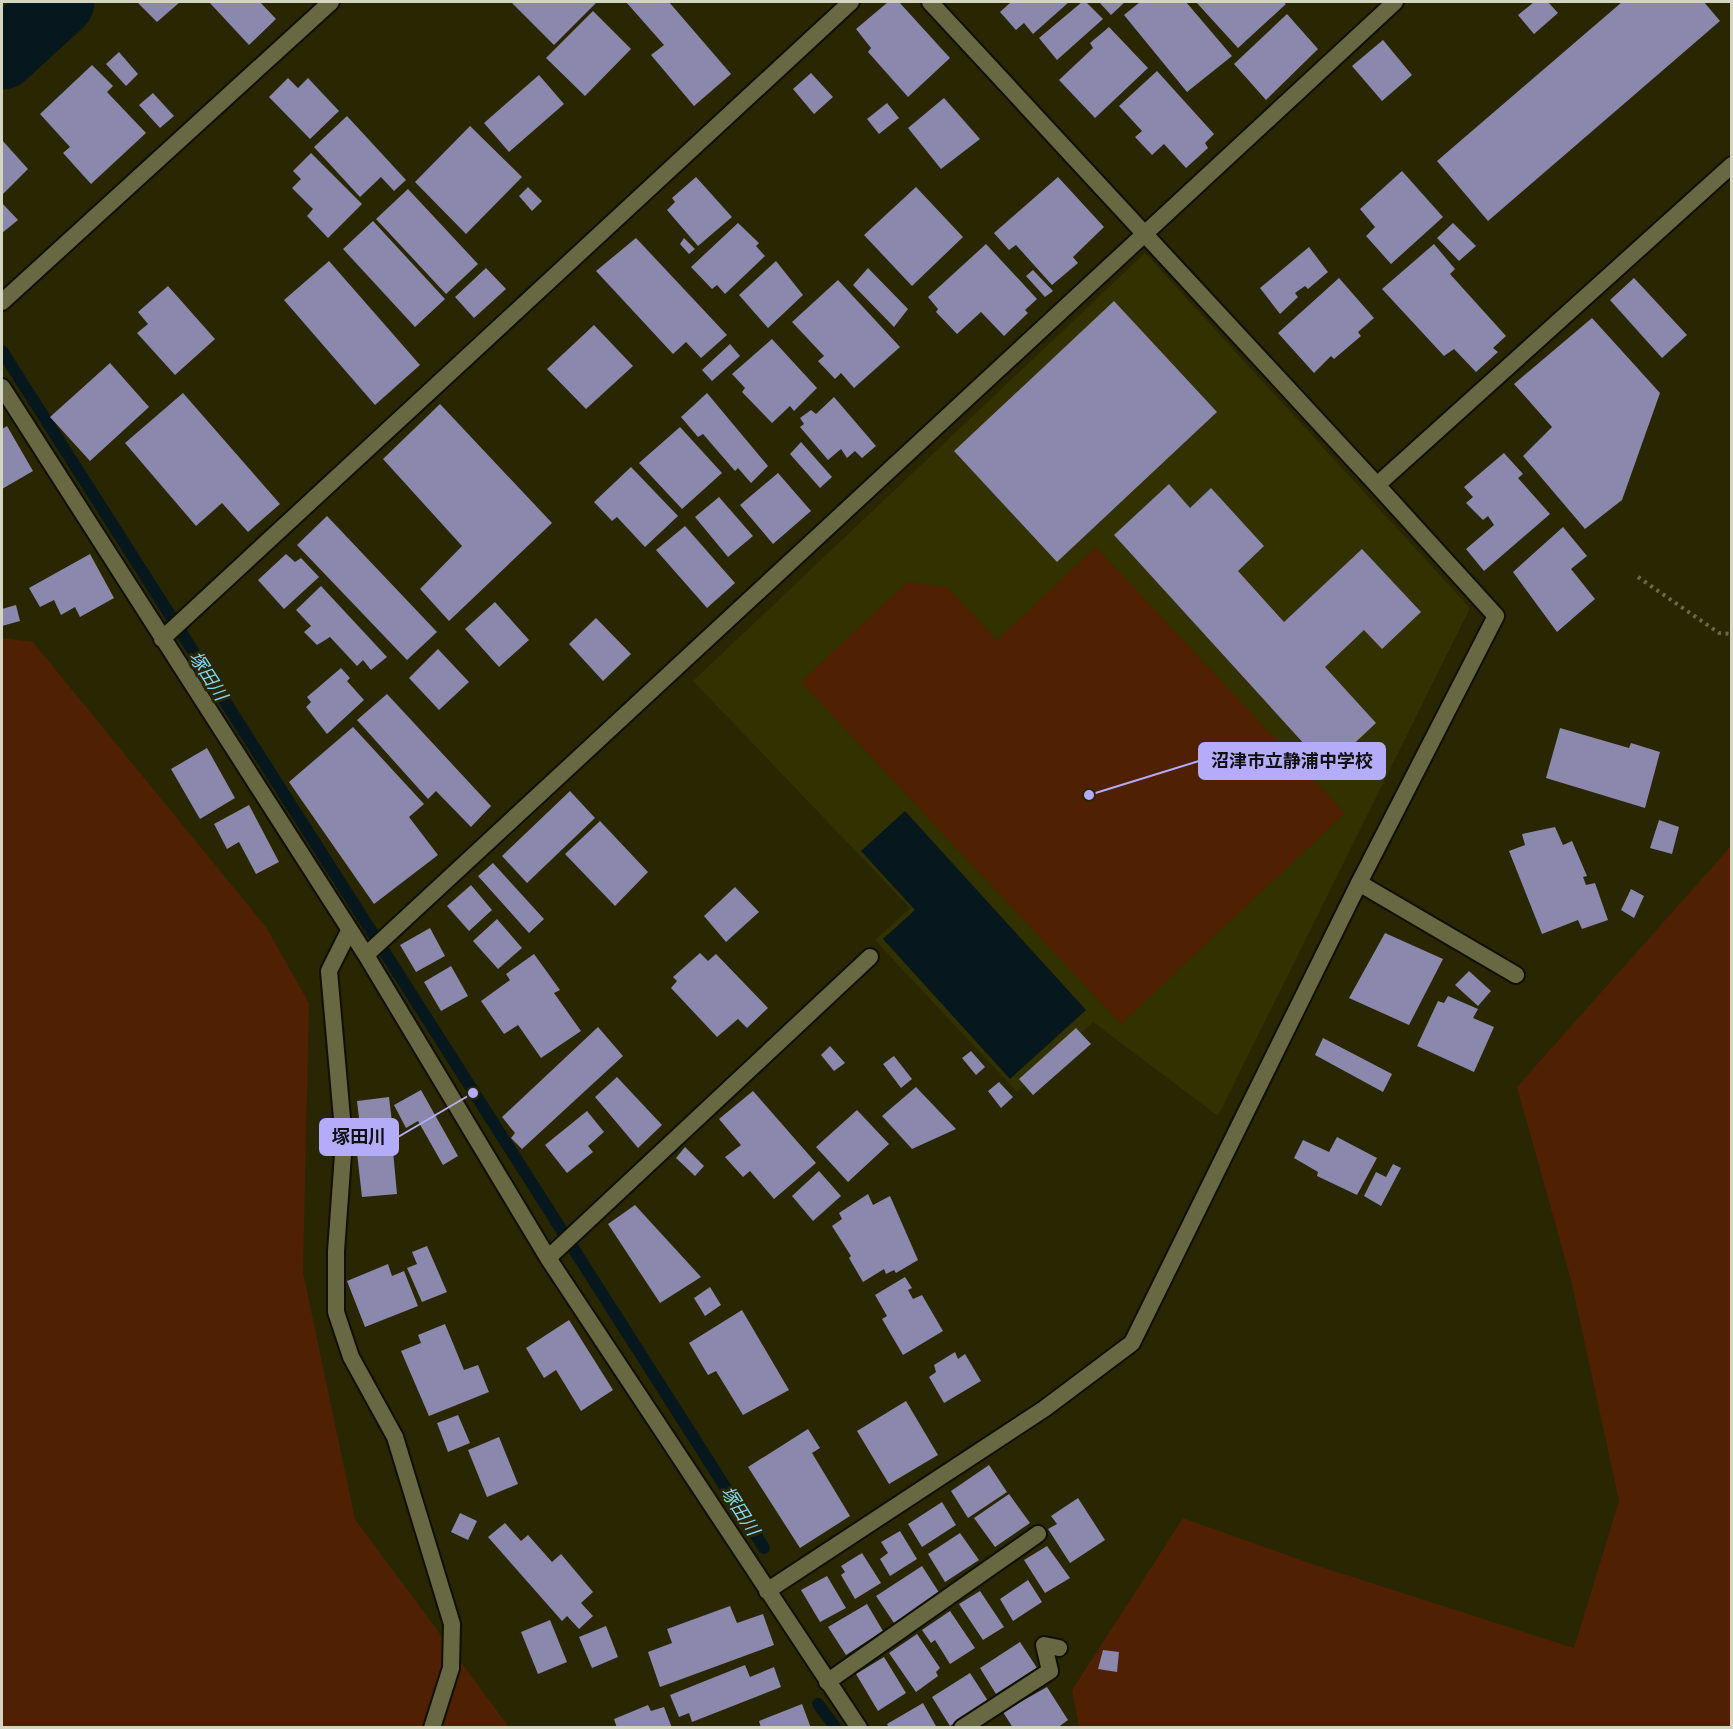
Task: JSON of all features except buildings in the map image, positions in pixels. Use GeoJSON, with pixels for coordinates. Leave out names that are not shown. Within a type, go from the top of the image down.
{"type":"FeatureCollection","features":[{"type":"Feature","properties":{"kind":"street"},"geometry":{"type":"LineString","coordinates":[[2,302],[331,2]]}},
{"type":"Feature","properties":{"kind":"street"},"geometry":{"type":"LineString","coordinates":[[162,639],[851,2]]}},
{"type":"Feature","properties":{"kind":"street"},"geometry":{"type":"LineString","coordinates":[[767,1591],[1044,1409],[1132,1343],[1359,883],[1496,616],[1377,484],[930,2]]}},
{"type":"Feature","properties":{"kind":"street"},"geometry":{"type":"LineString","coordinates":[[366,955],[1395,2]]}},
{"type":"Feature","properties":{"kind":"street"},"geometry":{"type":"LineString","coordinates":[[1377,484],[1731,165]]}},
{"type":"Feature","properties":{"kind":"street"},"geometry":{"type":"LineString","coordinates":[[2,387],[366,955],[548,1258],[859,1728]]}},
{"type":"Feature","properties":{"kind":"street"},"geometry":{"type":"LineString","coordinates":[[1359,883],[1516,975]]}},
{"type":"Feature","properties":{"kind":"street"},"geometry":{"type":"LineString","coordinates":[[349,931],[329,971],[344,1141],[336,1251],[336,1312],[351,1357],[394,1437],[452,1624],[451,1668],[432,1728]]}},
{"type":"Feature","properties":{"kind":"street"},"geometry":{"type":"LineString","coordinates":[[548,1258],[870,957]]}},
{"type":"Feature","properties":{"kind":"street"},"geometry":{"type":"LineString","coordinates":[[827,1682],[1038,1534]]}},
{"type":"Feature","properties":{"kind":"street"},"geometry":{"type":"LineString","coordinates":[[962,1728],[1050,1671],[1044,1645],[1059,1648]]}},
{"type":"Feature","properties":{"kind":"path"},"geometry":{"type":"LineString","coordinates":[[1638,577],[1719,633],[1731,634]]}},
{"type":"Feature","properties":{"kind":"shaded area"},"geometry":{"type":"Polygon","coordinates":[[[1145,253],[1470,608],[1218,1116],[1093,1022],[1017,1092],[875,940],[910,908],[693,681],[1145,253]]]}},
{"type":"Feature","properties":{"kind":"shaded area"},"geometry":{"type":"Polygon","coordinates":[[[1096,547],[1345,813],[1121,1024],[801,682],[907,582],[947,587],[997,640],[1096,547]]]}},
{"type":"Feature","properties":{"kind":"shaded area"},"geometry":{"type":"Polygon","coordinates":[[[2,638],[33,642],[266,927],[309,1003],[303,1272],[355,1519],[509,1727],[2,1728],[2,638]]]}},
{"type":"Feature","properties":{"kind":"shaded area"},"geometry":{"type":"Polygon","coordinates":[[[905,811],[1086,1010],[1010,1079],[883,939],[915,910],[861,851],[905,811]]]}},
{"type":"Feature","properties":{"kind":"shaded area"},"geometry":{"type":"Polygon","coordinates":[[[1731,846],[1731,1727],[1079,1727],[1072,1690],[1183,1518],[1312,1564],[1574,1648],[1619,1501],[1571,1280],[1517,1087],[1731,846]]]}},
{"type":"Feature","properties":{"kind":"waterway","name":"塚田川"},"geometry":{"type":"LineString","coordinates":[[2,55],[60,2]]}},
{"type":"Feature","properties":{"kind":"waterway","name":"塚田川"},"geometry":{"type":"LineString","coordinates":[[2,351],[764,1548]]}},
{"type":"Feature","properties":{"kind":"waterway","name":"塚田川"},"geometry":{"type":"LineString","coordinates":[[818,1704],[836,1728]]}},
{"type":"Feature","properties":{"kind":"place","name":"沼津市立静浦中学校"},"geometry":{"type":"Point","coordinates":[1089,795]}},
{"type":"Feature","properties":{"kind":"place","name":"塚田川"},"geometry":{"type":"Point","coordinates":[473,1093]}}]}
